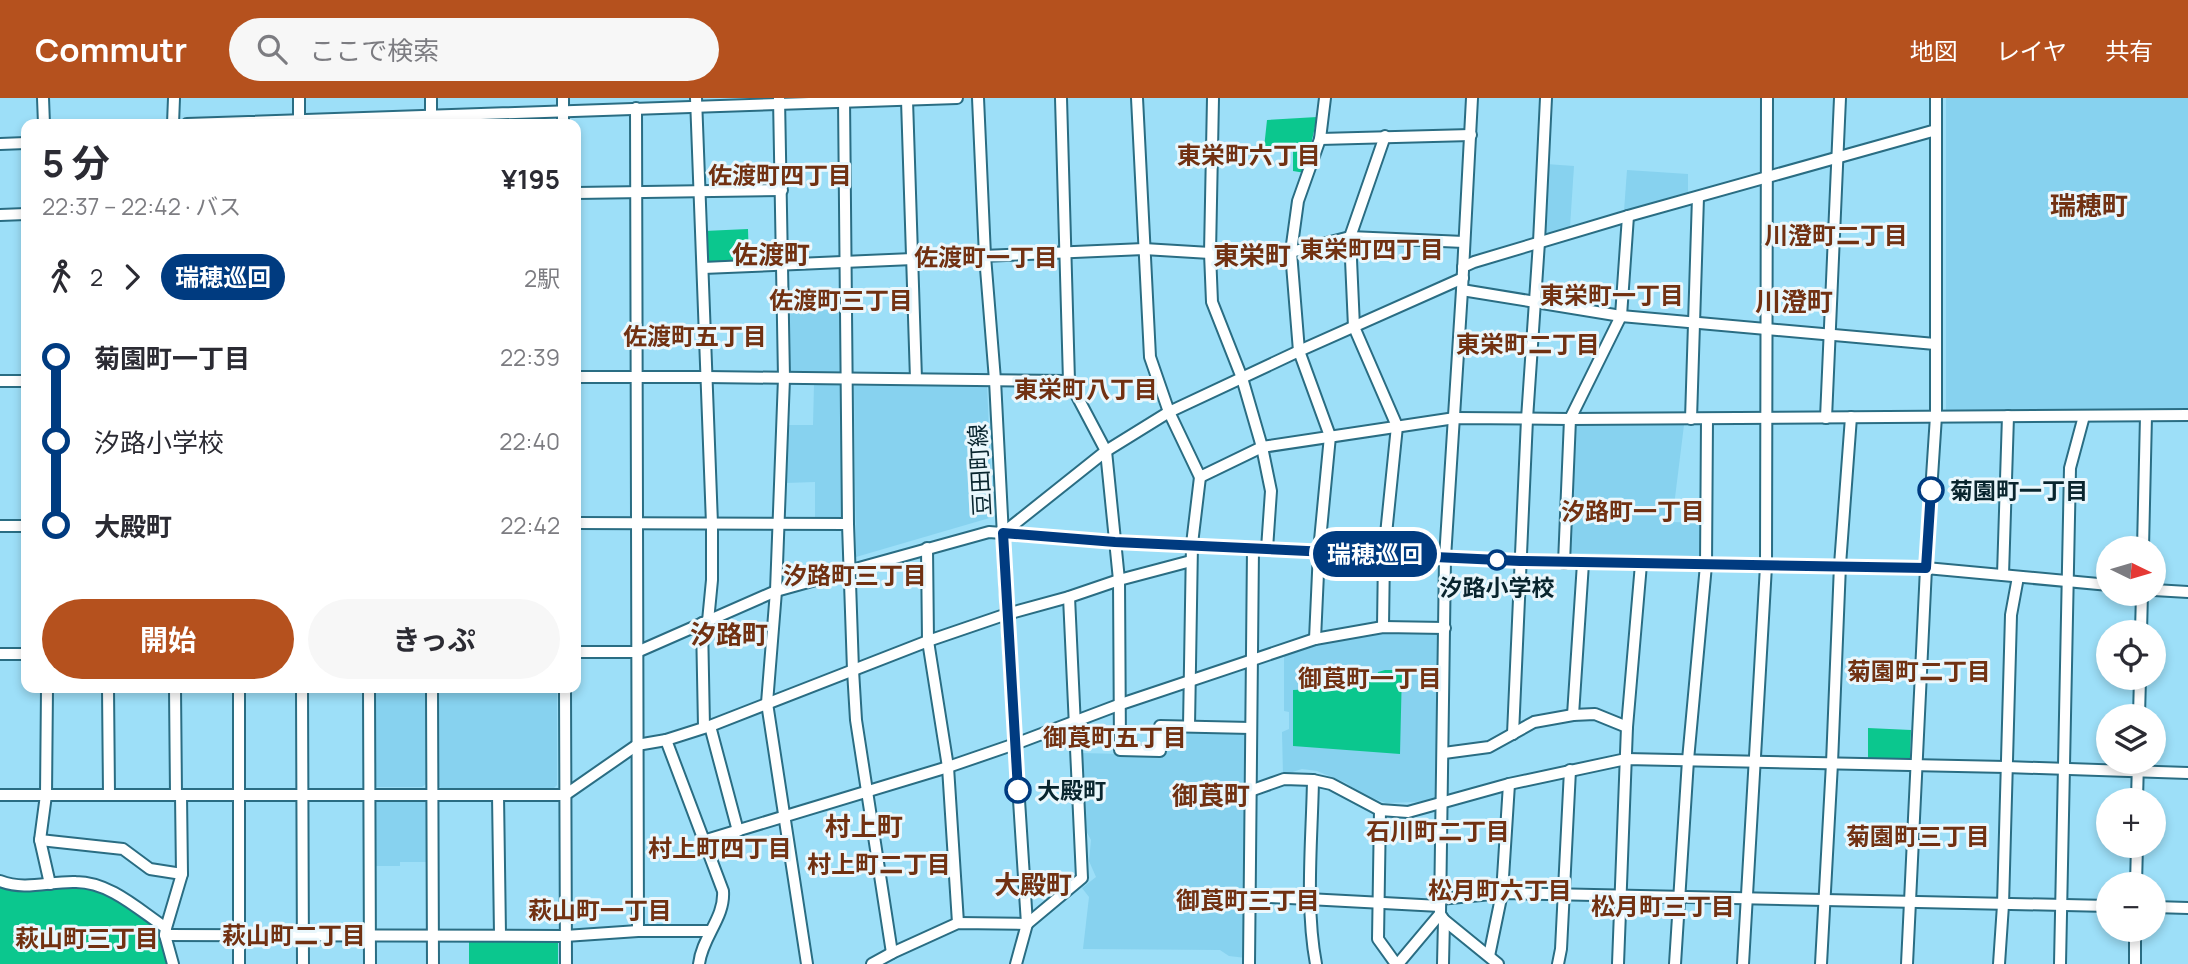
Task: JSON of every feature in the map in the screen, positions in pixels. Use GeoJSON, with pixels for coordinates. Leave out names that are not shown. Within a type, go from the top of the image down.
{"type":"FeatureCollection","features":[{"type":"Feature","properties":{"kind":"street"},"geometry":{"type":"LineString","coordinates":[[43,98],[44,119]]}},
{"type":"Feature","properties":{"kind":"street"},"geometry":{"type":"LineString","coordinates":[[173,119],[174,98]]}},
{"type":"Feature","properties":{"kind":"street"},"geometry":{"type":"LineString","coordinates":[[299,98],[299,119]]}},
{"type":"Feature","properties":{"kind":"street"},"geometry":{"type":"LineString","coordinates":[[431,98],[431,119]]}},
{"type":"Feature","properties":{"kind":"street"},"geometry":{"type":"LineString","coordinates":[[563,98],[563,119]]}},
{"type":"Feature","properties":{"kind":"street"},"geometry":{"type":"LineString","coordinates":[[504,119],[563,111],[696,102],[957,98]]}},
{"type":"Feature","properties":{"kind":"street","name":"豆田町線"},"geometry":{"type":"LineString","coordinates":[[978,98],[985,256],[995,380],[1027,923],[1016,964]]}},
{"type":"Feature","properties":{"kind":"street"},"geometry":{"type":"LineString","coordinates":[[1061,98],[1069,381],[1106,451],[1119,580],[1120,750],[1160,751],[1160,726],[1251,728]]}},
{"type":"Feature","properties":{"kind":"street"},"geometry":{"type":"LineString","coordinates":[[1137,98],[1150,357],[1169,412],[1200,477],[1191,561],[1189,726]]}},
{"type":"Feature","properties":{"kind":"street"},"geometry":{"type":"LineString","coordinates":[[1213,98],[1210,253],[1212,302],[1242,378],[1262,447],[1271,491],[1267,549]]}},
{"type":"Feature","properties":{"kind":"street"},"geometry":{"type":"LineString","coordinates":[[1315,639],[1319,551],[1330,436],[1299,351],[1291,252],[1298,201],[1321,139],[1325,98]]}},
{"type":"Feature","properties":{"kind":"street"},"geometry":{"type":"LineString","coordinates":[[1443,964],[1441,910],[1446,558],[1472,98]]}},
{"type":"Feature","properties":{"kind":"street"},"geometry":{"type":"LineString","coordinates":[[1513,734],[1527,419],[1546,98]]}},
{"type":"Feature","properties":{"kind":"street"},"geometry":{"type":"LineString","coordinates":[[1743,964],[1766,566],[1767,98]]}},
{"type":"Feature","properties":{"kind":"street"},"geometry":{"type":"LineString","coordinates":[[1826,418],[1840,98]]}},
{"type":"Feature","properties":{"kind":"street"},"geometry":{"type":"LineString","coordinates":[[1907,964],[1936,416],[1936,98]]}},
{"type":"Feature","properties":{"kind":"street"},"geometry":{"type":"LineString","coordinates":[[844,100],[848,524],[853,670],[856,720],[892,953]]}},
{"type":"Feature","properties":{"kind":"street"},"geometry":{"type":"LineString","coordinates":[[907,100],[916,379]]}},
{"type":"Feature","properties":{"kind":"street"},"geometry":{"type":"LineString","coordinates":[[779,101],[783,378],[776,591],[767,703],[807,964]]}},
{"type":"Feature","properties":{"kind":"street"},"geometry":{"type":"LineString","coordinates":[[696,102],[712,524],[712,580],[705,622],[707,727],[738,831]]}},
{"type":"Feature","properties":{"kind":"street"},"geometry":{"type":"LineString","coordinates":[[636,108],[638,931]]}},
{"type":"Feature","properties":{"kind":"street"},"geometry":{"type":"LineString","coordinates":[[1003,533],[1106,451],[1169,412],[1463,278],[1474,262],[1936,130]]}},
{"type":"Feature","properties":{"kind":"street"},"geometry":{"type":"LineString","coordinates":[[1321,139],[1471,135]]}},
{"type":"Feature","properties":{"kind":"street"},"geometry":{"type":"LineString","coordinates":[[1383,627],[1384,554],[1397,426],[1354,327],[1350,237],[1385,136]]}},
{"type":"Feature","properties":{"kind":"street"},"geometry":{"type":"LineString","coordinates":[[0,144],[21,143]]}},
{"type":"Feature","properties":{"kind":"street"},"geometry":{"type":"LineString","coordinates":[[581,193],[782,190]]}},
{"type":"Feature","properties":{"kind":"street"},"geometry":{"type":"LineString","coordinates":[[1691,419],[1698,197]]}},
{"type":"Feature","properties":{"kind":"street"},"geometry":{"type":"LineString","coordinates":[[0,215],[21,214]]}},
{"type":"Feature","properties":{"kind":"street"},"geometry":{"type":"LineString","coordinates":[[1564,563],[1570,419],[1621,316],[1628,216]]}},
{"type":"Feature","properties":{"kind":"street"},"geometry":{"type":"LineString","coordinates":[[703,268],[1144,249],[1210,253],[1291,252],[1350,237],[1464,242]]}},
{"type":"Feature","properties":{"kind":"street"},"geometry":{"type":"LineString","coordinates":[[1463,278],[1535,302],[1621,316],[1935,344]]}},
{"type":"Feature","properties":{"kind":"street"},"geometry":{"type":"LineString","coordinates":[[581,377],[1069,381]]}},
{"type":"Feature","properties":{"kind":"street"},"geometry":{"type":"LineString","coordinates":[[0,381],[21,381]]}},
{"type":"Feature","properties":{"kind":"street"},"geometry":{"type":"LineString","coordinates":[[1200,477],[1262,447],[1455,418],[2188,415]]}},
{"type":"Feature","properties":{"kind":"street"},"geometry":{"type":"LineString","coordinates":[[2003,575],[2008,416]]}},
{"type":"Feature","properties":{"kind":"street"},"geometry":{"type":"LineString","coordinates":[[2060,964],[2070,468],[2084,416]]}},
{"type":"Feature","properties":{"kind":"street"},"geometry":{"type":"LineString","coordinates":[[2143,536],[2146,416]]}},
{"type":"Feature","properties":{"kind":"street"},"geometry":{"type":"LineString","coordinates":[[1821,964],[1840,565],[1851,417]]}},
{"type":"Feature","properties":{"kind":"street"},"geometry":{"type":"LineString","coordinates":[[1675,964],[1688,760],[1706,565],[1707,419]]}},
{"type":"Feature","properties":{"kind":"street"},"geometry":{"type":"LineString","coordinates":[[581,523],[848,524]]}},
{"type":"Feature","properties":{"kind":"street"},"geometry":{"type":"LineString","coordinates":[[0,526],[21,526]]}},
{"type":"Feature","properties":{"kind":"street"},"geometry":{"type":"LineString","coordinates":[[581,652],[637,652],[776,591],[989,532],[1115,542],[1564,563],[1926,568],[2096,584]]}},
{"type":"Feature","properties":{"kind":"street"},"geometry":{"type":"LineString","coordinates":[[928,548],[928,641],[948,766],[958,923]]}},
{"type":"Feature","properties":{"kind":"street"},"geometry":{"type":"LineString","coordinates":[[1249,964],[1253,548]]}},
{"type":"Feature","properties":{"kind":"street"},"geometry":{"type":"LineString","coordinates":[[0,795],[565,795],[638,745],[666,740],[707,727],[928,641],[1007,614],[1191,561]]}},
{"type":"Feature","properties":{"kind":"street"},"geometry":{"type":"LineString","coordinates":[[1573,715],[1583,563]]}},
{"type":"Feature","properties":{"kind":"street"},"geometry":{"type":"LineString","coordinates":[[1618,964],[1627,727],[1641,564]]}},
{"type":"Feature","properties":{"kind":"street"},"geometry":{"type":"LineString","coordinates":[[1999,964],[2011,615],[2018,576]]}},
{"type":"Feature","properties":{"kind":"street"},"geometry":{"type":"LineString","coordinates":[[2166,591],[2188,592]]}},
{"type":"Feature","properties":{"kind":"street"},"geometry":{"type":"LineString","coordinates":[[872,964],[958,923],[1027,923],[1082,878],[1069,597]]}},
{"type":"Feature","properties":{"kind":"street"},"geometry":{"type":"LineString","coordinates":[[704,841],[1016,744],[1121,704],[1315,639],[1383,627],[1445,628]]}},
{"type":"Feature","properties":{"kind":"street"},"geometry":{"type":"LineString","coordinates":[[0,654],[21,654]]}},
{"type":"Feature","properties":{"kind":"street"},"geometry":{"type":"LineString","coordinates":[[47,693],[46,795],[40,839],[50,884]]}},
{"type":"Feature","properties":{"kind":"street"},"geometry":{"type":"LineString","coordinates":[[108,693],[109,794]]}},
{"type":"Feature","properties":{"kind":"street"},"geometry":{"type":"LineString","coordinates":[[173,964],[166,932],[182,874],[175,693]]}},
{"type":"Feature","properties":{"kind":"street"},"geometry":{"type":"LineString","coordinates":[[239,693],[239,964]]}},
{"type":"Feature","properties":{"kind":"street"},"geometry":{"type":"LineString","coordinates":[[302,693],[303,964]]}},
{"type":"Feature","properties":{"kind":"street"},"geometry":{"type":"LineString","coordinates":[[369,693],[370,964]]}},
{"type":"Feature","properties":{"kind":"street"},"geometry":{"type":"LineString","coordinates":[[432,693],[433,964]]}},
{"type":"Feature","properties":{"kind":"street"},"geometry":{"type":"LineString","coordinates":[[565,693],[566,964]]}},
{"type":"Feature","properties":{"kind":"street"},"geometry":{"type":"LineString","coordinates":[[1444,753],[1489,747],[1534,722],[1573,715],[1595,714],[1627,727]]}},
{"type":"Feature","properties":{"kind":"street"},"geometry":{"type":"LineString","coordinates":[[666,740],[723,891],[722,911],[702,947],[699,964]]}},
{"type":"Feature","properties":{"kind":"street"},"geometry":{"type":"LineString","coordinates":[[1250,791],[1284,779],[1313,780],[1331,784],[1380,810],[1408,812],[1509,784],[1626,759],[2096,768]]}},
{"type":"Feature","properties":{"kind":"street"},"geometry":{"type":"LineString","coordinates":[[1558,964],[1570,770]]}},
{"type":"Feature","properties":{"kind":"street"},"geometry":{"type":"LineString","coordinates":[[2166,770],[2188,773]]}},
{"type":"Feature","properties":{"kind":"street"},"geometry":{"type":"LineString","coordinates":[[1313,780],[1311,901],[1312,942],[1316,964]]}},
{"type":"Feature","properties":{"kind":"street"},"geometry":{"type":"LineString","coordinates":[[1489,956],[1502,893],[1509,784]]}},
{"type":"Feature","properties":{"kind":"street"},"geometry":{"type":"LineString","coordinates":[[498,795],[499,936]]}},
{"type":"Feature","properties":{"kind":"street"},"geometry":{"type":"LineString","coordinates":[[1380,810],[1378,939],[1397,964],[1441,910]]}},
{"type":"Feature","properties":{"kind":"street"},"geometry":{"type":"LineString","coordinates":[[40,839],[124,849],[150,869],[182,874]]}},
{"type":"Feature","properties":{"kind":"street"},"geometry":{"type":"LineString","coordinates":[[0,881],[22,886],[75,881],[89,883],[111,891],[166,932],[239,935],[565,936],[638,931],[710,931]]}},
{"type":"Feature","properties":{"kind":"street"},"geometry":{"type":"LineString","coordinates":[[1248,896],[1441,910],[1502,893],[2096,906]]}},
{"type":"Feature","properties":{"kind":"street"},"geometry":{"type":"LineString","coordinates":[[2166,907],[2188,908]]}},
{"type":"Feature","properties":{"kind":"street"},"geometry":{"type":"LineString","coordinates":[[1441,910],[1498,964]]}},
{"type":"Feature","properties":{"kind":"street"},"geometry":{"type":"LineString","coordinates":[[2134,964],[2135,942]]}},
{"type":"Feature","properties":{"kind":"shaded area"},"geometry":{"type":"Polygon","coordinates":[[[1946,98],[2188,98],[2188,412],[1946,413],[1946,98]]]}},
{"type":"Feature","properties":{"kind":"shaded area"},"geometry":{"type":"Polygon","coordinates":[[[1546,164],[1574,166],[1570,227],[1544,235],[1546,164]]]}},
{"type":"Feature","properties":{"kind":"shaded area"},"geometry":{"type":"Polygon","coordinates":[[[1627,170],[1688,174],[1688,192],[1624,211],[1627,170]]]}},
{"type":"Feature","properties":{"kind":"shaded area"},"geometry":{"type":"Polygon","coordinates":[[[788,300],[841,301],[841,376],[789,372],[788,300]]]}},
{"type":"Feature","properties":{"kind":"shaded area"},"geometry":{"type":"Polygon","coordinates":[[[814,384],[840,385],[843,388],[844,517],[841,521],[815,520],[815,482],[785,483],[788,425],[813,425],[814,384]]]}},
{"type":"Feature","properties":{"kind":"shaded area"},"geometry":{"type":"Polygon","coordinates":[[[987,385],[993,517],[856,557],[854,386],[987,385]]]}},
{"type":"Feature","properties":{"kind":"shaded area"},"geometry":{"type":"Polygon","coordinates":[[[1578,424],[1684,425],[1672,522],[1704,523],[1702,556],[1572,553],[1569,550],[1572,429],[1578,424]]]}},
{"type":"Feature","properties":{"kind":"shaded area"},"geometry":{"type":"Polygon","coordinates":[[[1383,633],[1438,635],[1435,799],[1386,803],[1361,794],[1346,783],[1317,771],[1302,769],[1283,775],[1282,732],[1289,729],[1289,712],[1284,711],[1284,653],[1315,643],[1383,633]]]}},
{"type":"Feature","properties":{"kind":"shaded area"},"geometry":{"type":"Polygon","coordinates":[[[372,693],[427,693],[426,784],[422,787],[372,787],[372,693]]]}},
{"type":"Feature","properties":{"kind":"shaded area"},"geometry":{"type":"Polygon","coordinates":[[[438,693],[557,693],[557,785],[554,788],[438,786],[438,693]]]}},
{"type":"Feature","properties":{"kind":"shaded area"},"geometry":{"type":"Polygon","coordinates":[[[1167,730],[1245,732],[1246,958],[1229,956],[1220,950],[1083,949],[1089,897],[1082,888],[1096,877],[1089,861],[1091,840],[1085,829],[1082,753],[1160,755],[1163,733],[1167,730]]]}},
{"type":"Feature","properties":{"kind":"shaded area"},"geometry":{"type":"Polygon","coordinates":[[[375,802],[429,804],[428,862],[373,866],[375,802]]]}},
{"type":"Feature","properties":{"kind":"green space"},"geometry":{"type":"Polygon","coordinates":[[[1317,117],[1305,173],[1293,171],[1293,149],[1264,148],[1267,120],[1317,117]]]}},
{"type":"Feature","properties":{"kind":"green space"},"geometry":{"type":"Polygon","coordinates":[[[748,229],[749,263],[705,264],[704,231],[748,229]]]}},
{"type":"Feature","properties":{"kind":"green space"},"geometry":{"type":"Polygon","coordinates":[[[1402,670],[1400,754],[1293,746],[1293,690],[1330,688],[1331,679],[1377,678],[1378,672],[1402,670]]]}},
{"type":"Feature","properties":{"kind":"green space"},"geometry":{"type":"Polygon","coordinates":[[[1868,728],[1911,730],[1910,761],[1868,758],[1868,728]]]}},
{"type":"Feature","properties":{"kind":"green space"},"geometry":{"type":"Polygon","coordinates":[[[0,881],[89,883],[166,928],[173,964],[0,964],[0,881]]]}},
{"type":"Feature","properties":{"kind":"green space"},"geometry":{"type":"Polygon","coordinates":[[[469,941],[558,941],[558,964],[469,964],[469,941]]]}},
{"type":"Feature","properties":{"kind":"bus line","name":"瑞穂巡回"},"geometry":{"type":"LineString","coordinates":[[1018,790],[1003,533],[1115,542],[1520,561],[1926,568],[1931,490]]}},
{"type":"Feature","properties":{"kind":"place","name":"菊園町一丁目"},"geometry":{"type":"Point","coordinates":[1931,490]}},
{"type":"Feature","properties":{"kind":"place","name":"汐路小学校"},"geometry":{"type":"Point","coordinates":[1497,560]}},
{"type":"Feature","properties":{"kind":"place","name":"大殿町"},"geometry":{"type":"Point","coordinates":[1018,790]}},
{"type":"Feature","properties":{"kind":"district","name":"東栄町六丁目"},"geometry":{"type":"Point","coordinates":[1249,154]}},
{"type":"Feature","properties":{"kind":"district","name":"佐渡町四丁目"},"geometry":{"type":"Point","coordinates":[780,174]}},
{"type":"Feature","properties":{"kind":"district","name":"瑞穂町"},"geometry":{"type":"Point","coordinates":[2089,205]}},
{"type":"Feature","properties":{"kind":"district","name":"川澄町二丁目"},"geometry":{"type":"Point","coordinates":[1836,234]}},
{"type":"Feature","properties":{"kind":"district","name":"東栄町四丁目"},"geometry":{"type":"Point","coordinates":[1372,248]}},
{"type":"Feature","properties":{"kind":"district","name":"佐渡町"},"geometry":{"type":"Point","coordinates":[771,254]}},
{"type":"Feature","properties":{"kind":"district","name":"東栄町"},"geometry":{"type":"Point","coordinates":[1252,255]}},
{"type":"Feature","properties":{"kind":"district","name":"佐渡町一丁目"},"geometry":{"type":"Point","coordinates":[986,256]}},
{"type":"Feature","properties":{"kind":"district","name":"東栄町一丁目"},"geometry":{"type":"Point","coordinates":[1612,294]}},
{"type":"Feature","properties":{"kind":"district","name":"佐渡町三丁目"},"geometry":{"type":"Point","coordinates":[841,299]}},
{"type":"Feature","properties":{"kind":"district","name":"川澄町"},"geometry":{"type":"Point","coordinates":[1794,301]}},
{"type":"Feature","properties":{"kind":"district","name":"佐渡町五丁目"},"geometry":{"type":"Point","coordinates":[695,335]}},
{"type":"Feature","properties":{"kind":"district","name":"東栄町二丁目"},"geometry":{"type":"Point","coordinates":[1528,343]}},
{"type":"Feature","properties":{"kind":"district","name":"東栄町八丁目"},"geometry":{"type":"Point","coordinates":[1086,388]}},
{"type":"Feature","properties":{"kind":"district","name":"汐路町一丁目"},"geometry":{"type":"Point","coordinates":[1633,510]}},
{"type":"Feature","properties":{"kind":"district","name":"汐路町三丁目"},"geometry":{"type":"Point","coordinates":[855,574]}},
{"type":"Feature","properties":{"kind":"district","name":"汐路町"},"geometry":{"type":"Point","coordinates":[729,634]}},
{"type":"Feature","properties":{"kind":"district","name":"菊園町二丁目"},"geometry":{"type":"Point","coordinates":[1919,670]}},
{"type":"Feature","properties":{"kind":"district","name":"御莨町一丁目"},"geometry":{"type":"Point","coordinates":[1370,677]}},
{"type":"Feature","properties":{"kind":"district","name":"御莨町五丁目"},"geometry":{"type":"Point","coordinates":[1115,736]}},
{"type":"Feature","properties":{"kind":"district","name":"御莨町"},"geometry":{"type":"Point","coordinates":[1211,795]}},
{"type":"Feature","properties":{"kind":"district","name":"村上町"},"geometry":{"type":"Point","coordinates":[864,826]}},
{"type":"Feature","properties":{"kind":"district","name":"石川町二丁目"},"geometry":{"type":"Point","coordinates":[1438,830]}},
{"type":"Feature","properties":{"kind":"district","name":"菊園町三丁目"},"geometry":{"type":"Point","coordinates":[1918,835]}},
{"type":"Feature","properties":{"kind":"district","name":"村上町四丁目"},"geometry":{"type":"Point","coordinates":[720,847]}},
{"type":"Feature","properties":{"kind":"district","name":"村上町二丁目"},"geometry":{"type":"Point","coordinates":[879,863]}},
{"type":"Feature","properties":{"kind":"district","name":"大殿町"},"geometry":{"type":"Point","coordinates":[1033,884]}},
{"type":"Feature","properties":{"kind":"district","name":"松月町六丁目"},"geometry":{"type":"Point","coordinates":[1500,889]}},
{"type":"Feature","properties":{"kind":"district","name":"御莨町三丁目"},"geometry":{"type":"Point","coordinates":[1248,899]}},
{"type":"Feature","properties":{"kind":"district","name":"松月町三丁目"},"geometry":{"type":"Point","coordinates":[1663,905]}},
{"type":"Feature","properties":{"kind":"district","name":"萩山町一丁目"},"geometry":{"type":"Point","coordinates":[600,909]}},
{"type":"Feature","properties":{"kind":"district","name":"萩山町二丁目"},"geometry":{"type":"Point","coordinates":[294,934]}},
{"type":"Feature","properties":{"kind":"district","name":"萩山町三丁目"},"geometry":{"type":"Point","coordinates":[87,937]}}]}
